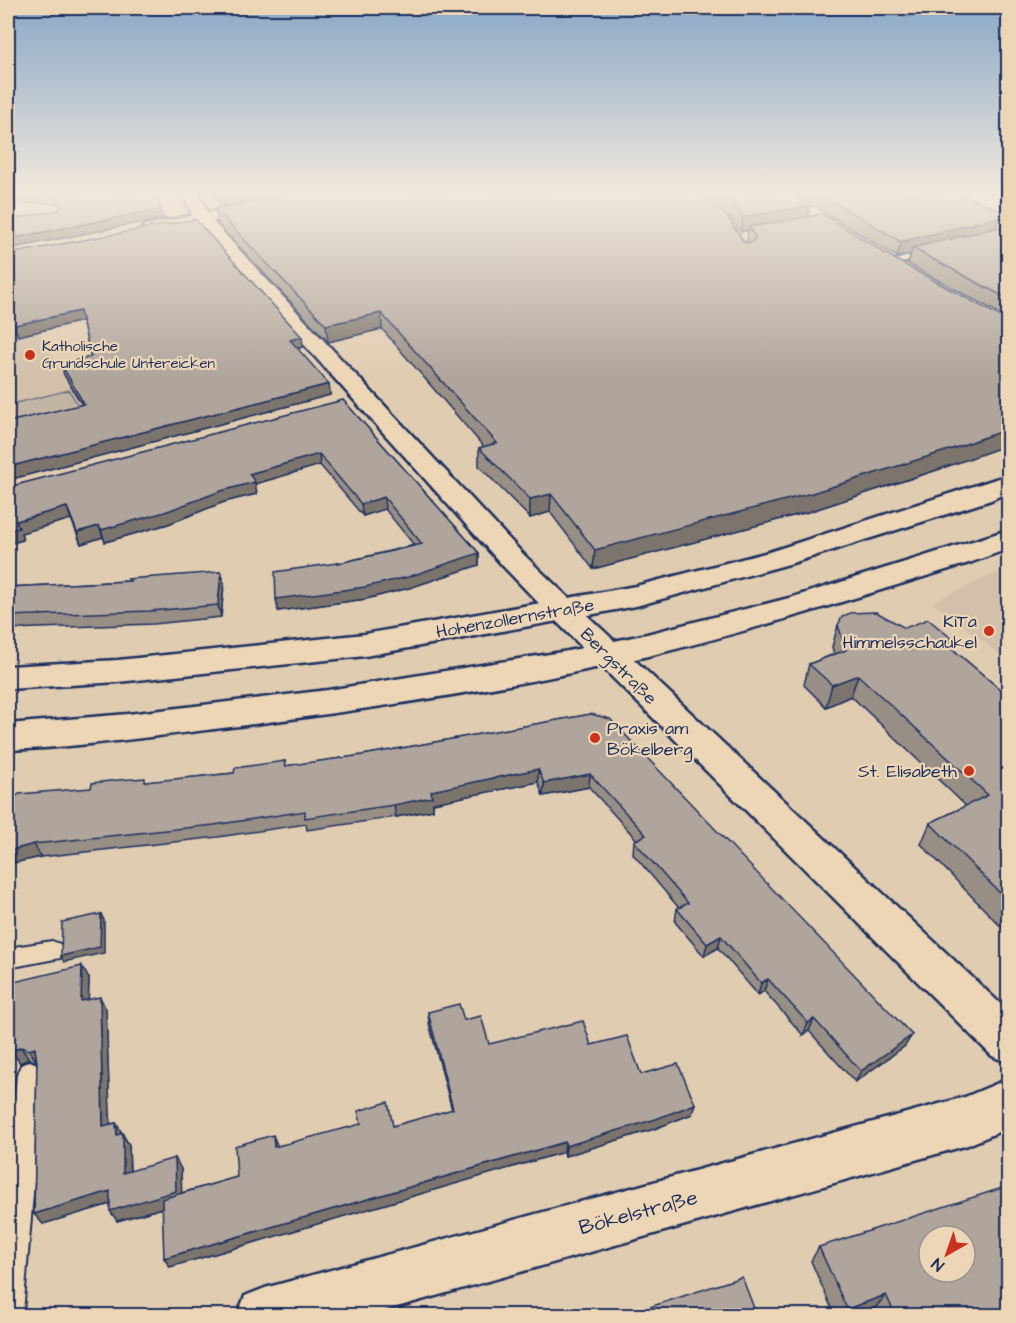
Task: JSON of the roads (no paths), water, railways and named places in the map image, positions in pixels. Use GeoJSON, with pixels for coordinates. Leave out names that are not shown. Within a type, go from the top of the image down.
{"type":"FeatureCollection","features":[{"type":"Feature","properties":{"kind":"main road","name":"Bergstraße"},"geometry":{"type":"LineString","coordinates":[[231,255],[352,399],[605,653],[1008,1041]]}},
{"type":"Feature","properties":{"kind":"main road"},"geometry":{"type":"LineString","coordinates":[[875,255],[912,276]]}},
{"type":"Feature","properties":{"kind":"main road","name":"Hohenzollernstraße"},"geometry":{"type":"LineString","coordinates":[[8,678],[118,671],[365,645],[636,596],[779,558],[981,494],[1008,483]]}},
{"type":"Feature","properties":{"kind":"main road"},"geometry":{"type":"LineString","coordinates":[[8,739],[120,728],[347,700],[486,678],[685,638],[834,596],[1008,539]]}},
{"type":"Feature","properties":{"kind":"main road","name":"Bökelstraße"},"geometry":{"type":"LineString","coordinates":[[265,1316],[968,1121],[1008,1103]]}},
{"type":"Feature","properties":{"kind":"lane"},"geometry":{"type":"LineString","coordinates":[[889,263],[922,255]]}},
{"type":"Feature","properties":{"kind":"lane"},"geometry":{"type":"LineString","coordinates":[[8,958],[52,951]]}},
{"type":"Feature","properties":{"kind":"lane"},"geometry":{"type":"LineString","coordinates":[[8,1313],[30,1074]]}},
{"type":"Feature","properties":{"kind":"place","name":"Katholische Grundschule Untereicken"},"geometry":{"type":"Point","coordinates":[30,355]}},
{"type":"Feature","properties":{"kind":"place","name":"KiTa Himmelsschaukel"},"geometry":{"type":"Point","coordinates":[989,631]}},
{"type":"Feature","properties":{"kind":"place","name":"Praxis am Bökelberg"},"geometry":{"type":"Point","coordinates":[595,738]}},
{"type":"Feature","properties":{"kind":"place","name":"St. Elisabeth"},"geometry":{"type":"Point","coordinates":[969,771]}}]}
